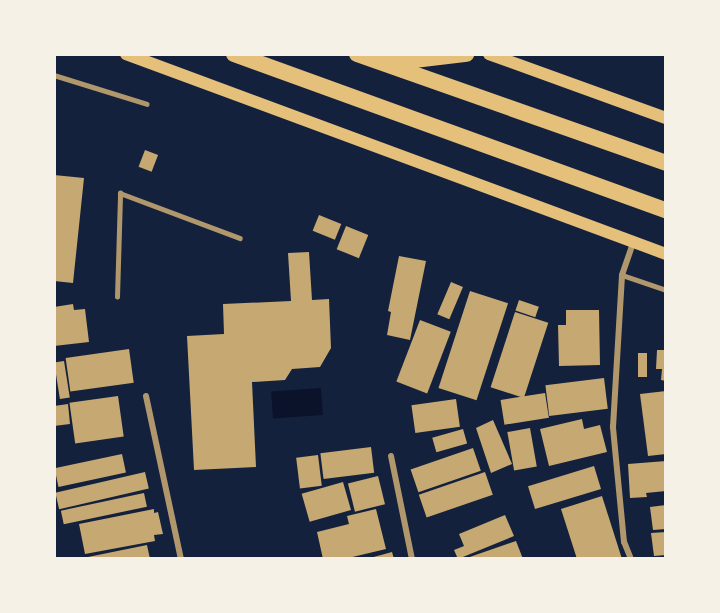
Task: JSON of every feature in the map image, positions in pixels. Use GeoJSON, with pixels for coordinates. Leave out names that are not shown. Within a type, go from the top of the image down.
{"type":"FeatureCollection","features":[{"type":"Feature","properties":{"kind":"highway"},"geometry":{"type":"LineString","coordinates":[[234,54],[666,210]]}},
{"type":"Feature","properties":{"kind":"highway"},"geometry":{"type":"LineString","coordinates":[[357,54],[666,163]]}},
{"type":"Feature","properties":{"kind":"highway"},"geometry":{"type":"LineString","coordinates":[[386,63],[466,54]]}},
{"type":"Feature","properties":{"kind":"main road"},"geometry":{"type":"LineString","coordinates":[[126,54],[666,254]]}},
{"type":"Feature","properties":{"kind":"main road"},"geometry":{"type":"LineString","coordinates":[[489,54],[666,118]]}},
{"type":"Feature","properties":{"kind":"street"},"geometry":{"type":"LineString","coordinates":[[631,559],[624,542],[613,427],[622,275],[633,243]]}},
{"type":"Feature","properties":{"kind":"street"},"geometry":{"type":"LineString","coordinates":[[146,396],[181,559]]}},
{"type":"Feature","properties":{"kind":"street"},"geometry":{"type":"LineString","coordinates":[[390,456],[412,559]]}},
{"type":"Feature","properties":{"kind":"lane"},"geometry":{"type":"LineString","coordinates":[[54,75],[147,104]]}},
{"type":"Feature","properties":{"kind":"lane"},"geometry":{"type":"LineString","coordinates":[[117,297],[120,193],[240,238]]}},
{"type":"Feature","properties":{"kind":"lane"},"geometry":{"type":"LineString","coordinates":[[622,275],[666,290]]}},
{"type":"Feature","properties":{"kind":"water"},"geometry":{"type":"Polygon","coordinates":[[[321,388],[323,415],[273,418],[271,391],[321,388]]]}},
{"type":"Feature","properties":{"kind":"building"},"geometry":{"type":"Polygon","coordinates":[[[145,150],[158,155],[152,172],[139,167],[145,150]]]}},
{"type":"Feature","properties":{"kind":"building"},"geometry":{"type":"Polygon","coordinates":[[[54,175],[84,178],[73,283],[54,281],[54,175]]]}},
{"type":"Feature","properties":{"kind":"building"},"geometry":{"type":"Polygon","coordinates":[[[319,215],[341,224],[335,240],[313,231],[319,215]]]}},
{"type":"Feature","properties":{"kind":"building"},"geometry":{"type":"Polygon","coordinates":[[[346,226],[368,235],[359,258],[337,249],[346,226]]]}},
{"type":"Feature","properties":{"kind":"building"},"geometry":{"type":"Polygon","coordinates":[[[309,252],[312,300],[329,299],[331,348],[320,367],[292,369],[285,380],[252,382],[256,467],[194,470],[187,336],[224,334],[223,304],[291,301],[288,253],[309,252]]]}},
{"type":"Feature","properties":{"kind":"building"},"geometry":{"type":"Polygon","coordinates":[[[399,256],[426,261],[410,340],[387,335],[391,312],[388,311],[399,256]]]}},
{"type":"Feature","properties":{"kind":"building"},"geometry":{"type":"Polygon","coordinates":[[[451,282],[463,287],[449,319],[437,314],[451,282]]]}},
{"type":"Feature","properties":{"kind":"building"},"geometry":{"type":"Polygon","coordinates":[[[470,291],[508,303],[477,400],[438,388],[470,291]]]}},
{"type":"Feature","properties":{"kind":"building"},"geometry":{"type":"Polygon","coordinates":[[[519,300],[539,307],[535,317],[515,310],[519,300]]]}},
{"type":"Feature","properties":{"kind":"building"},"geometry":{"type":"Polygon","coordinates":[[[73,304],[74,310],[85,309],[89,342],[54,346],[54,307],[73,304]]]}},
{"type":"Feature","properties":{"kind":"building"},"geometry":{"type":"Polygon","coordinates":[[[566,310],[599,310],[600,365],[559,366],[558,325],[566,325],[566,310]]]}},
{"type":"Feature","properties":{"kind":"building"},"geometry":{"type":"Polygon","coordinates":[[[515,312],[548,323],[524,398],[491,387],[515,312]]]}},
{"type":"Feature","properties":{"kind":"building"},"geometry":{"type":"Polygon","coordinates":[[[420,320],[451,332],[427,393],[396,382],[420,320]]]}},
{"type":"Feature","properties":{"kind":"building"},"geometry":{"type":"Polygon","coordinates":[[[129,349],[134,383],[70,392],[66,358],[129,349]]]}},
{"type":"Feature","properties":{"kind":"building"},"geometry":{"type":"Polygon","coordinates":[[[657,350],[666,350],[666,381],[661,380],[662,369],[656,369],[657,350]]]}},
{"type":"Feature","properties":{"kind":"building"},"geometry":{"type":"Polygon","coordinates":[[[638,353],[647,353],[647,377],[638,377],[638,353]]]}},
{"type":"Feature","properties":{"kind":"building"},"geometry":{"type":"Polygon","coordinates":[[[64,361],[70,398],[60,399],[54,363],[64,361]]]}},
{"type":"Feature","properties":{"kind":"building"},"geometry":{"type":"Polygon","coordinates":[[[604,378],[608,409],[549,416],[545,385],[604,378]]]}},
{"type":"Feature","properties":{"kind":"building"},"geometry":{"type":"Polygon","coordinates":[[[666,391],[666,454],[648,456],[640,394],[666,391]]]}},
{"type":"Feature","properties":{"kind":"building"},"geometry":{"type":"Polygon","coordinates":[[[545,393],[549,418],[504,425],[501,400],[545,393]]]}},
{"type":"Feature","properties":{"kind":"building"},"geometry":{"type":"Polygon","coordinates":[[[118,396],[124,437],[75,443],[69,403],[118,396]]]}},
{"type":"Feature","properties":{"kind":"building"},"geometry":{"type":"Polygon","coordinates":[[[456,399],[460,427],[415,433],[411,405],[456,399]]]}},
{"type":"Feature","properties":{"kind":"building"},"geometry":{"type":"Polygon","coordinates":[[[68,404],[70,424],[54,426],[54,406],[68,404]]]}},
{"type":"Feature","properties":{"kind":"building"},"geometry":{"type":"Polygon","coordinates":[[[582,419],[584,429],[600,425],[607,452],[549,466],[540,429],[582,419]]]}},
{"type":"Feature","properties":{"kind":"building"},"geometry":{"type":"Polygon","coordinates":[[[493,420],[512,464],[491,473],[476,428],[493,420]]]}},
{"type":"Feature","properties":{"kind":"building"},"geometry":{"type":"Polygon","coordinates":[[[530,428],[537,466],[514,470],[507,432],[530,428]]]}},
{"type":"Feature","properties":{"kind":"building"},"geometry":{"type":"Polygon","coordinates":[[[463,429],[467,443],[436,452],[432,438],[463,429]]]}},
{"type":"Feature","properties":{"kind":"building"},"geometry":{"type":"Polygon","coordinates":[[[371,447],[374,473],[324,479],[320,453],[371,447]]]}},
{"type":"Feature","properties":{"kind":"building"},"geometry":{"type":"Polygon","coordinates":[[[473,448],[481,471],[418,492],[411,469],[473,448]]]}},
{"type":"Feature","properties":{"kind":"building"},"geometry":{"type":"Polygon","coordinates":[[[122,454],[126,473],[58,487],[55,468],[122,454]]]}},
{"type":"Feature","properties":{"kind":"building"},"geometry":{"type":"Polygon","coordinates":[[[318,455],[322,486],[300,488],[296,458],[318,455]]]}},
{"type":"Feature","properties":{"kind":"building"},"geometry":{"type":"Polygon","coordinates":[[[666,461],[666,491],[646,493],[647,497],[630,498],[628,464],[666,461]]]}},
{"type":"Feature","properties":{"kind":"building"},"geometry":{"type":"Polygon","coordinates":[[[594,466],[601,489],[535,509],[528,486],[594,466]]]}},
{"type":"Feature","properties":{"kind":"building"},"geometry":{"type":"Polygon","coordinates":[[[145,472],[149,489],[59,509],[55,493],[145,472]]]}},
{"type":"Feature","properties":{"kind":"building"},"geometry":{"type":"Polygon","coordinates":[[[485,472],[493,495],[427,517],[419,495],[485,472]]]}},
{"type":"Feature","properties":{"kind":"building"},"geometry":{"type":"Polygon","coordinates":[[[378,476],[385,504],[355,512],[348,483],[378,476]]]}},
{"type":"Feature","properties":{"kind":"building"},"geometry":{"type":"Polygon","coordinates":[[[343,482],[351,510],[310,522],[302,494],[343,482]]]}},
{"type":"Feature","properties":{"kind":"building"},"geometry":{"type":"Polygon","coordinates":[[[144,493],[147,507],[64,524],[61,511],[144,493]]]}},
{"type":"Feature","properties":{"kind":"building"},"geometry":{"type":"Polygon","coordinates":[[[602,496],[622,559],[577,559],[561,509],[602,496]]]}},
{"type":"Feature","properties":{"kind":"building"},"geometry":{"type":"Polygon","coordinates":[[[666,505],[666,529],[653,530],[650,507],[666,505]]]}},
{"type":"Feature","properties":{"kind":"building"},"geometry":{"type":"Polygon","coordinates":[[[154,509],[154,513],[158,512],[163,534],[154,535],[155,541],[85,554],[79,524],[154,509]]]}},
{"type":"Feature","properties":{"kind":"building"},"geometry":{"type":"Polygon","coordinates":[[[376,509],[386,549],[344,559],[323,559],[317,532],[349,524],[347,516],[376,509]]]}},
{"type":"Feature","properties":{"kind":"building"},"geometry":{"type":"Polygon","coordinates":[[[505,515],[514,536],[458,559],[454,550],[464,546],[459,534],[505,515]]]}},
{"type":"Feature","properties":{"kind":"building"},"geometry":{"type":"Polygon","coordinates":[[[666,532],[666,555],[654,556],[651,533],[666,532]]]}},
{"type":"Feature","properties":{"kind":"building"},"geometry":{"type":"Polygon","coordinates":[[[516,541],[523,559],[464,559],[516,541]]]}},
{"type":"Feature","properties":{"kind":"building"},"geometry":{"type":"Polygon","coordinates":[[[147,545],[150,559],[83,559],[83,558],[147,545]]]}},
{"type":"Feature","properties":{"kind":"building"},"geometry":{"type":"Polygon","coordinates":[[[392,552],[394,559],[370,559],[370,558],[392,552]]]}}]}
